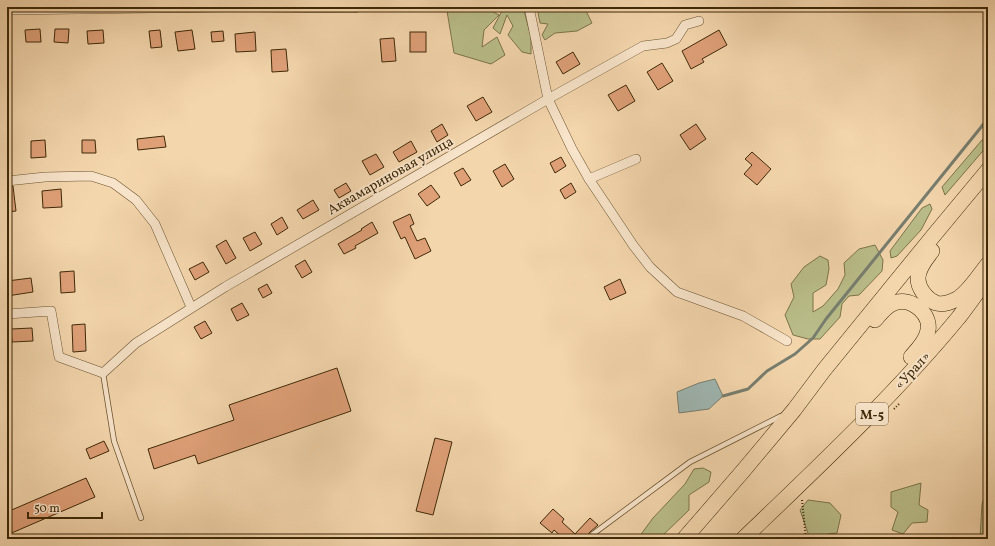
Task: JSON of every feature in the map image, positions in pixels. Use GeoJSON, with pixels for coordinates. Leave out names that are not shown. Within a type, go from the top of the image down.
{"type":"FeatureCollection","features":[{"type":"Feature","properties":{"kind":"highway"},"geometry":{"type":"LineString","coordinates":[[684,539],[794,410],[824,370],[983,175]]}},
{"type":"Feature","properties":{"kind":"highway"},"geometry":{"type":"LineString","coordinates":[[983,175],[961,213],[923,263],[918,279],[920,288],[935,302],[948,302],[958,298],[969,288],[988,264]]}},
{"type":"Feature","properties":{"kind":"highway","name":"«Урал»"},"geometry":{"type":"LineString","coordinates":[[744,539],[878,408],[960,316],[988,278]]}},
{"type":"Feature","properties":{"kind":"highway"},"geometry":{"type":"LineString","coordinates":[[824,370],[853,345],[882,312],[893,303],[903,301],[917,307],[924,314],[929,323],[928,333],[924,342],[906,364],[878,408]]}},
{"type":"Feature","properties":{"kind":"street"},"geometry":{"type":"LineString","coordinates":[[7,10],[224,7]]}},
{"type":"Feature","properties":{"kind":"street"},"geometry":{"type":"LineString","coordinates":[[245,7],[357,7]]}},
{"type":"Feature","properties":{"kind":"street"},"geometry":{"type":"LineString","coordinates":[[529,7],[548,99],[572,149],[589,179],[632,245],[650,267],[677,292],[743,316],[787,341]]}},
{"type":"Feature","properties":{"kind":"street","name":"Аквамариновая улица"},"geometry":{"type":"LineString","coordinates":[[103,374],[136,343],[192,307],[548,99],[642,46],[667,43],[676,39],[685,25],[699,21]]}},
{"type":"Feature","properties":{"kind":"street"},"geometry":{"type":"LineString","coordinates":[[589,179],[636,159]]}},
{"type":"Feature","properties":{"kind":"street"},"geometry":{"type":"LineString","coordinates":[[7,181],[45,177],[91,176],[113,183],[136,200],[155,224],[192,307]]}},
{"type":"Feature","properties":{"kind":"street"},"geometry":{"type":"LineString","coordinates":[[7,314],[52,311],[59,357],[103,374]]}},
{"type":"Feature","properties":{"kind":"lane"},"geometry":{"type":"LineString","coordinates":[[103,374],[114,441],[141,518]]}},
{"type":"Feature","properties":{"kind":"lane"},"geometry":{"type":"LineString","coordinates":[[589,539],[593,534],[690,462],[794,410]]}},
{"type":"Feature","properties":{"kind":"path"},"geometry":{"type":"LineString","coordinates":[[800,485],[806,539]]}},
{"type":"Feature","properties":{"kind":"green space"},"geometry":{"type":"Polygon","coordinates":[[[440,7],[495,7],[493,12],[499,15],[484,30],[482,47],[497,37],[505,55],[491,64],[454,53],[447,11],[440,7]]]}},
{"type":"Feature","properties":{"kind":"green space"},"geometry":{"type":"Polygon","coordinates":[[[504,7],[523,7],[531,37],[531,54],[522,52],[508,35],[513,26],[507,15],[500,34],[493,28],[504,7]]]}},
{"type":"Feature","properties":{"kind":"green space"},"geometry":{"type":"Polygon","coordinates":[[[537,7],[585,9],[592,23],[577,31],[555,33],[545,40],[542,35],[548,24],[540,23],[537,7]]]}},
{"type":"Feature","properties":{"kind":"green space"},"geometry":{"type":"Polygon","coordinates":[[[988,138],[988,145],[945,195],[942,187],[982,140],[988,138]]]}},
{"type":"Feature","properties":{"kind":"green space"},"geometry":{"type":"Polygon","coordinates":[[[930,204],[932,209],[921,230],[897,256],[891,258],[890,251],[922,208],[930,204]]]}},
{"type":"Feature","properties":{"kind":"green space"},"geometry":{"type":"Polygon","coordinates":[[[875,245],[883,260],[882,271],[859,295],[849,296],[842,304],[840,317],[820,339],[808,339],[793,335],[785,315],[794,297],[791,284],[804,267],[820,256],[828,260],[829,269],[826,285],[813,293],[813,312],[823,306],[838,289],[845,275],[844,263],[859,249],[875,245]]]}},
{"type":"Feature","properties":{"kind":"green space"},"geometry":{"type":"Polygon","coordinates":[[[703,468],[711,472],[709,482],[689,495],[689,510],[659,539],[640,539],[639,537],[653,518],[685,484],[694,469],[703,468]]]}},
{"type":"Feature","properties":{"kind":"green space"},"geometry":{"type":"Polygon","coordinates":[[[921,483],[919,505],[928,510],[927,522],[912,523],[903,534],[892,530],[898,512],[891,507],[891,492],[921,483]]]}},
{"type":"Feature","properties":{"kind":"green space"},"geometry":{"type":"Polygon","coordinates":[[[988,484],[988,520],[982,539],[980,539],[982,504],[988,484]]]}},
{"type":"Feature","properties":{"kind":"green space"},"geometry":{"type":"Polygon","coordinates":[[[808,500],[830,503],[841,515],[837,533],[828,534],[828,539],[810,539],[800,510],[808,500]]]}},
{"type":"Feature","properties":{"kind":"water"},"geometry":{"type":"Polygon","coordinates":[[[715,379],[723,396],[709,409],[679,413],[677,392],[699,383],[715,379]]]}},
{"type":"Feature","properties":{"kind":"building"},"geometry":{"type":"Polygon","coordinates":[[[40,29],[41,42],[26,42],[25,30],[40,29]]]}},
{"type":"Feature","properties":{"kind":"building"},"geometry":{"type":"Polygon","coordinates":[[[55,29],[69,29],[68,43],[54,42],[55,29]]]}},
{"type":"Feature","properties":{"kind":"building"},"geometry":{"type":"Polygon","coordinates":[[[103,30],[104,43],[88,44],[87,31],[103,30]]]}},
{"type":"Feature","properties":{"kind":"building"},"geometry":{"type":"Polygon","coordinates":[[[160,30],[162,47],[151,48],[149,31],[160,30]]]}},
{"type":"Feature","properties":{"kind":"building"},"geometry":{"type":"Polygon","coordinates":[[[192,30],[195,49],[178,51],[175,32],[192,30]]]}},
{"type":"Feature","properties":{"kind":"building"},"geometry":{"type":"Polygon","coordinates":[[[719,30],[727,45],[702,59],[704,62],[691,69],[682,51],[719,30]]]}},
{"type":"Feature","properties":{"kind":"building"},"geometry":{"type":"Polygon","coordinates":[[[223,31],[224,41],[212,42],[211,32],[223,31]]]}},
{"type":"Feature","properties":{"kind":"building"},"geometry":{"type":"Polygon","coordinates":[[[255,32],[256,51],[236,52],[235,34],[255,32]]]}},
{"type":"Feature","properties":{"kind":"building"},"geometry":{"type":"Polygon","coordinates":[[[410,32],[426,32],[426,52],[410,52],[410,32]]]}},
{"type":"Feature","properties":{"kind":"building"},"geometry":{"type":"Polygon","coordinates":[[[394,38],[396,61],[382,62],[380,39],[394,38]]]}},
{"type":"Feature","properties":{"kind":"building"},"geometry":{"type":"Polygon","coordinates":[[[286,49],[288,71],[272,72],[271,50],[286,49]]]}},
{"type":"Feature","properties":{"kind":"building"},"geometry":{"type":"Polygon","coordinates":[[[573,52],[580,64],[563,74],[556,62],[573,52]]]}},
{"type":"Feature","properties":{"kind":"building"},"geometry":{"type":"Polygon","coordinates":[[[662,63],[673,81],[658,90],[647,72],[662,63]]]}},
{"type":"Feature","properties":{"kind":"building"},"geometry":{"type":"Polygon","coordinates":[[[626,85],[635,101],[618,111],[608,95],[626,85]]]}},
{"type":"Feature","properties":{"kind":"building"},"geometry":{"type":"Polygon","coordinates":[[[483,97],[492,112],[476,121],[467,106],[483,97]]]}},
{"type":"Feature","properties":{"kind":"building"},"geometry":{"type":"Polygon","coordinates":[[[442,124],[448,135],[437,142],[431,131],[442,124]]]}},
{"type":"Feature","properties":{"kind":"building"},"geometry":{"type":"Polygon","coordinates":[[[696,124],[706,139],[690,150],[680,135],[696,124]]]}},
{"type":"Feature","properties":{"kind":"building"},"geometry":{"type":"Polygon","coordinates":[[[164,136],[166,147],[138,150],[137,139],[164,136]]]}},
{"type":"Feature","properties":{"kind":"building"},"geometry":{"type":"Polygon","coordinates":[[[45,140],[46,157],[31,158],[31,141],[45,140]]]}},
{"type":"Feature","properties":{"kind":"building"},"geometry":{"type":"Polygon","coordinates":[[[82,140],[95,140],[96,153],[82,153],[82,140]]]}},
{"type":"Feature","properties":{"kind":"building"},"geometry":{"type":"Polygon","coordinates":[[[411,141],[417,152],[399,162],[393,152],[411,141]]]}},
{"type":"Feature","properties":{"kind":"building"},"geometry":{"type":"Polygon","coordinates":[[[752,152],[771,169],[757,185],[744,174],[752,165],[745,159],[752,152]]]}},
{"type":"Feature","properties":{"kind":"building"},"geometry":{"type":"Polygon","coordinates":[[[376,154],[384,167],[370,175],[362,161],[376,154]]]}},
{"type":"Feature","properties":{"kind":"building"},"geometry":{"type":"Polygon","coordinates":[[[561,157],[566,166],[555,173],[550,163],[561,157]]]}},
{"type":"Feature","properties":{"kind":"building"},"geometry":{"type":"Polygon","coordinates":[[[505,164],[514,179],[502,187],[493,171],[505,164]]]}},
{"type":"Feature","properties":{"kind":"building"},"geometry":{"type":"Polygon","coordinates":[[[463,168],[471,180],[461,186],[454,173],[463,168]]]}},
{"type":"Feature","properties":{"kind":"building"},"geometry":{"type":"Polygon","coordinates":[[[346,183],[351,191],[339,198],[334,190],[346,183]]]}},
{"type":"Feature","properties":{"kind":"building"},"geometry":{"type":"Polygon","coordinates":[[[571,183],[576,192],[565,199],[560,190],[571,183]]]}},
{"type":"Feature","properties":{"kind":"building"},"geometry":{"type":"Polygon","coordinates":[[[431,185],[440,197],[427,206],[418,194],[431,185]]]}},
{"type":"Feature","properties":{"kind":"building"},"geometry":{"type":"Polygon","coordinates":[[[13,186],[16,211],[7,212],[7,187],[13,186]]]}},
{"type":"Feature","properties":{"kind":"building"},"geometry":{"type":"Polygon","coordinates":[[[61,189],[62,207],[43,208],[42,191],[61,189]]]}},
{"type":"Feature","properties":{"kind":"building"},"geometry":{"type":"Polygon","coordinates":[[[313,200],[319,210],[303,219],[297,210],[313,200]]]}},
{"type":"Feature","properties":{"kind":"building"},"geometry":{"type":"Polygon","coordinates":[[[410,214],[414,224],[410,226],[417,241],[425,238],[431,251],[415,259],[405,237],[401,239],[393,222],[410,214]]]}},
{"type":"Feature","properties":{"kind":"building"},"geometry":{"type":"Polygon","coordinates":[[[282,217],[288,228],[277,235],[271,224],[282,217]]]}},
{"type":"Feature","properties":{"kind":"building"},"geometry":{"type":"Polygon","coordinates":[[[372,222],[378,233],[355,246],[356,248],[344,254],[338,244],[362,230],[361,229],[372,222]]]}},
{"type":"Feature","properties":{"kind":"building"},"geometry":{"type":"Polygon","coordinates":[[[255,232],[262,244],[250,251],[243,238],[255,232]]]}},
{"type":"Feature","properties":{"kind":"building"},"geometry":{"type":"Polygon","coordinates":[[[226,240],[236,258],[226,264],[216,246],[226,240]]]}},
{"type":"Feature","properties":{"kind":"building"},"geometry":{"type":"Polygon","coordinates":[[[305,260],[312,272],[302,278],[295,266],[305,260]]]}},
{"type":"Feature","properties":{"kind":"building"},"geometry":{"type":"Polygon","coordinates":[[[203,262],[209,272],[195,280],[189,269],[203,262]]]}},
{"type":"Feature","properties":{"kind":"building"},"geometry":{"type":"Polygon","coordinates":[[[74,271],[75,292],[61,293],[60,272],[74,271]]]}},
{"type":"Feature","properties":{"kind":"building"},"geometry":{"type":"Polygon","coordinates":[[[31,278],[33,292],[7,296],[7,281],[31,278]]]}},
{"type":"Feature","properties":{"kind":"building"},"geometry":{"type":"Polygon","coordinates":[[[620,279],[626,293],[610,300],[604,287],[620,279]]]}},
{"type":"Feature","properties":{"kind":"building"},"geometry":{"type":"Polygon","coordinates":[[[267,284],[272,293],[263,298],[258,289],[267,284]]]}},
{"type":"Feature","properties":{"kind":"building"},"geometry":{"type":"Polygon","coordinates":[[[242,303],[249,315],[237,321],[231,309],[242,303]]]}},
{"type":"Feature","properties":{"kind":"building"},"geometry":{"type":"Polygon","coordinates":[[[205,321],[212,333],[201,339],[194,327],[205,321]]]}},
{"type":"Feature","properties":{"kind":"building"},"geometry":{"type":"Polygon","coordinates":[[[85,324],[86,351],[73,352],[72,325],[85,324]]]}},
{"type":"Feature","properties":{"kind":"building"},"geometry":{"type":"Polygon","coordinates":[[[32,328],[33,341],[12,342],[11,329],[32,328]]]}},
{"type":"Feature","properties":{"kind":"building"},"geometry":{"type":"Polygon","coordinates":[[[337,368],[351,411],[198,464],[195,455],[154,469],[148,449],[234,420],[229,405],[337,368]]]}},
{"type":"Feature","properties":{"kind":"building"},"geometry":{"type":"Polygon","coordinates":[[[435,438],[452,442],[433,515],[416,511],[435,438]]]}},
{"type":"Feature","properties":{"kind":"building"},"geometry":{"type":"Polygon","coordinates":[[[104,441],[109,451],[90,459],[86,449],[104,441]]]}},
{"type":"Feature","properties":{"kind":"building"},"geometry":{"type":"Polygon","coordinates":[[[86,478],[95,497],[7,535],[7,512],[86,478]]]}},
{"type":"Feature","properties":{"kind":"building"},"geometry":{"type":"Polygon","coordinates":[[[553,509],[564,519],[562,522],[575,534],[590,518],[598,525],[585,539],[564,539],[554,530],[552,533],[540,523],[553,509]]]}},
{"type":"Feature","properties":{"kind":"waterway"},"geometry":{"type":"LineString","coordinates":[[988,118],[982,126],[988,130]]}},
{"type":"Feature","properties":{"kind":"waterway"},"geometry":{"type":"LineString","coordinates":[[723,396],[748,389],[767,371],[795,354],[813,338],[826,319],[982,126]]}}]}
